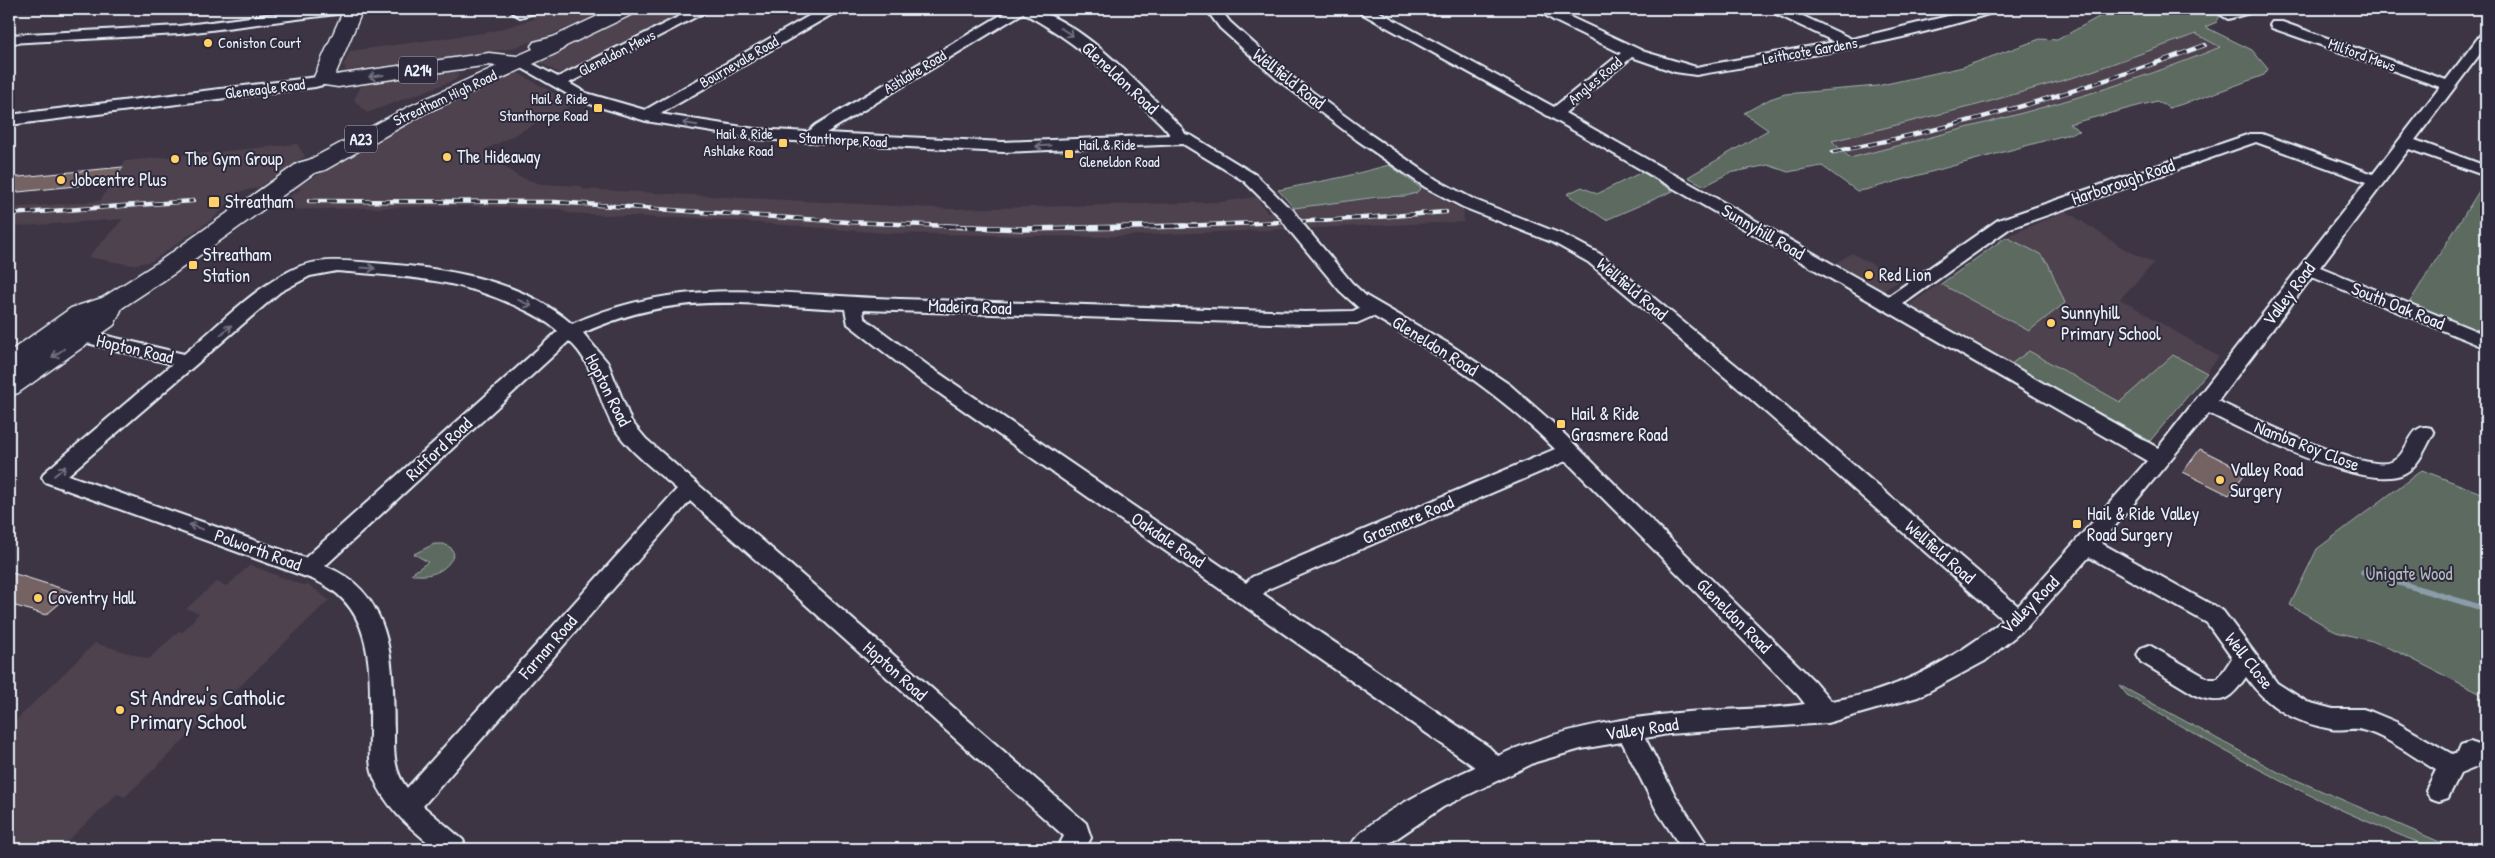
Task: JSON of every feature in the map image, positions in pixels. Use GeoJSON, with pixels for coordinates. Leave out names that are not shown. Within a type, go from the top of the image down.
{"type":"FeatureCollection","features":[{"type":"Feature","properties":{"kind":"highway"},"geometry":{"type":"LineString","coordinates":[[325,80],[324,77],[353,9]]}},
{"type":"Feature","properties":{"kind":"highway","name":"Streatham High Road"},"geometry":{"type":"LineString","coordinates":[[9,364],[74,330],[105,320],[110,304],[166,268],[306,168],[317,165],[362,138],[408,114],[515,62],[552,48],[559,42],[628,9]]}},
{"type":"Feature","properties":{"kind":"highway","name":"Gleneagle Road"},"geometry":{"type":"LineString","coordinates":[[325,80],[338,81],[466,72],[489,59],[515,62]]}},
{"type":"Feature","properties":{"kind":"highway","name":"Streatham High Road"},"geometry":{"type":"LineString","coordinates":[[306,168],[309,162],[352,135],[466,72]]}},
{"type":"Feature","properties":{"kind":"highway","name":"Streatham High Road"},"geometry":{"type":"LineString","coordinates":[[9,387],[74,330]]}},
{"type":"Feature","properties":{"kind":"street"},"geometry":{"type":"LineString","coordinates":[[9,39],[179,30],[344,9]]}},
{"type":"Feature","properties":{"kind":"street","name":"Gleneldon Mews"},"geometry":{"type":"LineString","coordinates":[[558,84],[704,9]]}},
{"type":"Feature","properties":{"kind":"street","name":"Bournevale Road"},"geometry":{"type":"LineString","coordinates":[[646,116],[831,9]]}},
{"type":"Feature","properties":{"kind":"street","name":"Ashlake Road"},"geometry":{"type":"LineString","coordinates":[[811,138],[822,128],[1020,9]]}},
{"type":"Feature","properties":{"kind":"street","name":"Gleneldon Road"},"geometry":{"type":"LineString","coordinates":[[1025,9],[1044,18],[1088,46],[1103,58],[1176,131],[1179,138],[1190,140],[1250,178],[1278,205],[1346,287],[1372,308],[1423,336],[1503,390],[1570,450],[1806,688],[1827,713]]}},
{"type":"Feature","properties":{"kind":"street"},"geometry":{"type":"LineString","coordinates":[[1044,18],[1060,9]]}},
{"type":"Feature","properties":{"kind":"street","name":"Wellfield Road"},"geometry":{"type":"LineString","coordinates":[[1213,9],[1228,30],[1253,52],[1320,105],[1421,177],[1452,196],[1571,244],[1594,258],[1752,389],[2019,620]]}},
{"type":"Feature","properties":{"kind":"street","name":"Sunnyhill Road"},"geometry":{"type":"LineString","coordinates":[[1364,9],[1555,114],[2159,458]]}},
{"type":"Feature","properties":{"kind":"street","name":"Angles Road"},"geometry":{"type":"LineString","coordinates":[[1543,9],[1629,50],[1555,114]]}},
{"type":"Feature","properties":{"kind":"street"},"geometry":{"type":"LineString","coordinates":[[1777,9],[1850,44]]}},
{"type":"Feature","properties":{"kind":"street"},"geometry":{"type":"LineString","coordinates":[[1943,9],[1962,18]]}},
{"type":"Feature","properties":{"kind":"street","name":"Leithcote Gardens"},"geometry":{"type":"LineString","coordinates":[[1629,50],[1683,70],[1696,71],[1850,44],[1962,18],[1990,9]]}},
{"type":"Feature","properties":{"kind":"street"},"geometry":{"type":"LineString","coordinates":[[2228,15],[2248,9]]}},
{"type":"Feature","properties":{"kind":"street","name":"Milford Mews"},"geometry":{"type":"LineString","coordinates":[[2277,25],[2448,86]]}},
{"type":"Feature","properties":{"kind":"street","name":"Valley Road"},"geometry":{"type":"LineString","coordinates":[[1362,849],[1386,830],[1434,799],[1494,768],[1530,753],[1557,745],[1628,730],[1668,724],[1827,713],[1910,690],[1976,654],[2019,620],[2087,545],[2206,403],[2486,37]]}},
{"type":"Feature","properties":{"kind":"street","name":"Stanthorpe Road"},"geometry":{"type":"LineString","coordinates":[[515,62],[581,96],[646,116],[755,134],[1003,147],[1179,138]]}},
{"type":"Feature","properties":{"kind":"street","name":"Gleneagle Road"},"geometry":{"type":"LineString","coordinates":[[9,120],[315,83],[325,80]]}},
{"type":"Feature","properties":{"kind":"street","name":"Harborough Road"},"geometry":{"type":"LineString","coordinates":[[1889,305],[1910,288],[2010,222],[2256,137],[2375,180]]}},
{"type":"Feature","properties":{"kind":"street"},"geometry":{"type":"LineString","coordinates":[[2405,142],[2486,171]]}},
{"type":"Feature","properties":{"kind":"street","name":"Hopton Road"},"geometry":{"type":"LineString","coordinates":[[74,330],[189,362],[274,288],[305,271],[337,266],[429,273],[463,279],[495,290],[551,315],[572,331],[598,363],[622,424],[639,444],[1077,831],[1078,838],[1070,849]]}},
{"type":"Feature","properties":{"kind":"street","name":"South Oak Road"},"geometry":{"type":"LineString","coordinates":[[2309,269],[2486,342]]}},
{"type":"Feature","properties":{"kind":"street","name":"Madeira Road"},"geometry":{"type":"LineString","coordinates":[[572,331],[634,309],[694,297],[727,296],[853,304],[1305,318],[1357,317],[1372,308]]}},
{"type":"Feature","properties":{"kind":"street","name":"Oakdale Road"},"geometry":{"type":"LineString","coordinates":[[853,304],[855,320],[923,372],[1136,519],[1249,594],[1483,757],[1494,768]]}},
{"type":"Feature","properties":{"kind":"street","name":"Rutford Road"},"geometry":{"type":"LineString","coordinates":[[308,568],[555,344],[572,331]]}},
{"type":"Feature","properties":{"kind":"street","name":"Polworth Road"},"geometry":{"type":"LineString","coordinates":[[189,362],[52,478],[308,568],[339,581],[359,600],[376,631],[381,672],[382,757],[389,784],[406,805],[454,849]]}},
{"type":"Feature","properties":{"kind":"street","name":"Namba Roy Close"},"geometry":{"type":"LineString","coordinates":[[2206,403],[2312,451],[2372,470],[2392,470],[2405,464],[2424,433]]}},
{"type":"Feature","properties":{"kind":"street","name":"Grasmere Road"},"geometry":{"type":"LineString","coordinates":[[1249,594],[1260,583],[1570,450]]}},
{"type":"Feature","properties":{"kind":"street","name":"Farnan Road"},"geometry":{"type":"LineString","coordinates":[[406,805],[418,795],[681,497],[690,490]]}},
{"type":"Feature","properties":{"kind":"street","name":"Well Close"},"geometry":{"type":"LineString","coordinates":[[2087,545],[2215,616],[2244,659],[2269,690],[2301,711],[2333,718],[2363,719],[2460,759],[2439,790]]}},
{"type":"Feature","properties":{"kind":"street"},"geometry":{"type":"LineString","coordinates":[[2149,655],[2205,688],[2224,689],[2244,659]]}},
{"type":"Feature","properties":{"kind":"street"},"geometry":{"type":"LineString","coordinates":[[1628,730],[1666,803],[1697,849]]}},
{"type":"Feature","properties":{"kind":"shaded area"},"geometry":{"type":"Polygon","coordinates":[[[550,9],[612,9],[543,38],[509,49],[344,71],[346,67],[343,66],[350,51],[490,32],[534,19],[532,16],[550,9]]]}},
{"type":"Feature","properties":{"kind":"shaded area"},"geometry":{"type":"Polygon","coordinates":[[[642,9],[704,9],[568,78],[541,63],[540,60],[642,9]]]}},
{"type":"Feature","properties":{"kind":"shaded area"},"geometry":{"type":"Polygon","coordinates":[[[2196,34],[2220,47],[2126,83],[2049,106],[1850,158],[1832,140],[1977,105],[2078,76],[2196,34]]]}},
{"type":"Feature","properties":{"kind":"shaded area"},"geometry":{"type":"Polygon","coordinates":[[[450,72],[458,73],[459,76],[455,80],[367,113],[354,100],[362,84],[450,72]]]}},
{"type":"Feature","properties":{"kind":"shaded area"},"geometry":{"type":"Polygon","coordinates":[[[516,72],[574,104],[485,150],[517,176],[541,184],[582,186],[582,189],[953,209],[1220,202],[1257,197],[1267,213],[1310,205],[1406,196],[1416,193],[1421,188],[1464,211],[1463,222],[1095,237],[885,233],[684,217],[665,218],[567,213],[561,209],[465,206],[271,210],[302,188],[295,188],[385,136],[516,72]]]}},
{"type":"Feature","properties":{"kind":"shaded area"},"geometry":{"type":"Polygon","coordinates":[[[297,144],[305,156],[260,187],[240,192],[215,217],[152,261],[132,265],[88,257],[123,219],[9,227],[9,208],[100,201],[125,161],[297,144]]]}},
{"type":"Feature","properties":{"kind":"shaded area","name":"Sunnyhill Primary School"},"geometry":{"type":"Polygon","coordinates":[[[2066,211],[2126,250],[2154,263],[2120,299],[2219,357],[2150,441],[1909,305],[2012,234],[2066,211]]]}},
{"type":"Feature","properties":{"kind":"shaded area"},"geometry":{"type":"Polygon","coordinates":[[[1852,253],[1900,280],[1883,291],[1836,263],[1852,253]]]}},
{"type":"Feature","properties":{"kind":"shaded area","name":"St Andrew's Catholic Primary School"},"geometry":{"type":"Polygon","coordinates":[[[250,565],[302,585],[309,585],[329,600],[125,797],[117,794],[59,849],[9,849],[9,727],[95,643],[149,659],[179,631],[183,632],[199,613],[186,609],[216,582],[227,586],[250,565]]]}},
{"type":"Feature","properties":{"kind":"green space"},"geometry":{"type":"Polygon","coordinates":[[[2113,9],[2202,9],[2220,15],[2217,22],[2205,27],[2252,50],[2268,69],[2264,75],[2193,101],[2169,108],[2157,101],[2069,124],[2080,131],[1865,190],[1857,191],[1822,166],[1788,172],[1768,165],[1729,173],[1705,186],[1688,177],[1768,130],[1744,113],[1770,99],[1785,94],[1877,86],[1963,67],[2040,39],[2057,40],[2113,9]],[[2196,34],[2078,76],[1977,105],[1832,141],[1850,158],[1991,122],[2084,95],[2130,81],[2220,47],[2196,34]]]}},
{"type":"Feature","properties":{"kind":"green space"},"geometry":{"type":"Polygon","coordinates":[[[1389,165],[1421,188],[1416,193],[1406,196],[1378,197],[1294,208],[1278,190],[1343,177],[1389,165]]]}},
{"type":"Feature","properties":{"kind":"green space"},"geometry":{"type":"Polygon","coordinates":[[[1642,172],[1673,191],[1606,220],[1567,194],[1582,187],[1597,194],[1642,172]]]}},
{"type":"Feature","properties":{"kind":"green space"},"geometry":{"type":"Polygon","coordinates":[[[2486,180],[2486,335],[2409,303],[2486,180]]]}},
{"type":"Feature","properties":{"kind":"green space"},"geometry":{"type":"Polygon","coordinates":[[[2006,237],[2040,254],[2048,263],[2065,303],[2029,331],[1941,284],[2006,237]]]}},
{"type":"Feature","properties":{"kind":"green space"},"geometry":{"type":"Polygon","coordinates":[[[2029,351],[2120,402],[2173,355],[2207,373],[2150,441],[2011,364],[2029,351]]]}},
{"type":"Feature","properties":{"kind":"green space","name":"Unigate Wood"},"geometry":{"type":"Polygon","coordinates":[[[2422,470],[2486,495],[2486,707],[2479,703],[2481,694],[2398,652],[2372,641],[2336,632],[2290,605],[2317,549],[2422,470]]]}},
{"type":"Feature","properties":{"kind":"green space"},"geometry":{"type":"Polygon","coordinates":[[[434,544],[444,544],[451,548],[454,554],[451,560],[437,572],[424,575],[411,574],[428,562],[414,554],[434,544]]]}},
{"type":"Feature","properties":{"kind":"green space"},"geometry":{"type":"Polygon","coordinates":[[[2119,685],[2278,772],[2456,849],[2434,847],[2414,841],[2309,795],[2157,713],[2127,695],[2119,685]]]}},
{"type":"Feature","properties":{"kind":"building","name":"Jobcentre Plus"},"geometry":{"type":"Polygon","coordinates":[[[123,167],[113,182],[9,193],[9,178],[123,167]]]}},
{"type":"Feature","properties":{"kind":"building","name":"Valley Road Surgery"},"geometry":{"type":"Polygon","coordinates":[[[2200,449],[2246,472],[2229,495],[2183,472],[2200,449]]]}},
{"type":"Feature","properties":{"kind":"building","name":"Coventry Hall"},"geometry":{"type":"Polygon","coordinates":[[[9,572],[73,592],[46,615],[9,604],[9,572]]]}},
{"type":"Feature","properties":{"kind":"waterway"},"geometry":{"type":"LineString","coordinates":[[2363,572],[2486,609]]}},
{"type":"Feature","properties":{"kind":"railway"},"geometry":{"type":"LineString","coordinates":[[1833,152],[1928,131],[2021,106],[2113,78],[2205,45]]}},
{"type":"Feature","properties":{"kind":"railway"},"geometry":{"type":"LineString","coordinates":[[9,214],[193,201]]}},
{"type":"Feature","properties":{"kind":"railway"},"geometry":{"type":"LineString","coordinates":[[309,201],[555,202],[848,222],[977,227]]}},
{"type":"Feature","properties":{"kind":"railway"},"geometry":{"type":"LineString","coordinates":[[1174,226],[1336,220],[1446,212]]}},
{"type":"Feature","properties":{"kind":"railway"},"geometry":{"type":"LineString","coordinates":[[945,226],[1024,229],[1174,226]]}},
{"type":"Feature","properties":{"kind":"railway"},"geometry":{"type":"LineString","coordinates":[[1153,227],[1174,226]]}},
{"type":"Feature","properties":{"kind":"railway"},"geometry":{"type":"LineString","coordinates":[[1174,226],[1185,226]]}},
{"type":"Feature","properties":{"kind":"place","name":"Coniston Court"},"geometry":{"type":"Point","coordinates":[208,43]}},
{"type":"Feature","properties":{"kind":"place","name":"Hail & Ride Stanthorpe Road"},"geometry":{"type":"Point","coordinates":[598,108]}},
{"type":"Feature","properties":{"kind":"place","name":"Hail & Ride Ashlake Road"},"geometry":{"type":"Point","coordinates":[783,143]}},
{"type":"Feature","properties":{"kind":"place","name":"Hail & Ride Gleneldon Road"},"geometry":{"type":"Point","coordinates":[1069,154]}},
{"type":"Feature","properties":{"kind":"place","name":"The Hideaway"},"geometry":{"type":"Point","coordinates":[447,157]}},
{"type":"Feature","properties":{"kind":"place","name":"The Gym Group"},"geometry":{"type":"Point","coordinates":[175,159]}},
{"type":"Feature","properties":{"kind":"place","name":"Jobcentre Plus"},"geometry":{"type":"Point","coordinates":[61,180]}},
{"type":"Feature","properties":{"kind":"place","name":"Streatham"},"geometry":{"type":"Point","coordinates":[214,202]}},
{"type":"Feature","properties":{"kind":"place","name":"Streatham Station"},"geometry":{"type":"Point","coordinates":[193,265]}},
{"type":"Feature","properties":{"kind":"place","name":"Red Lion"},"geometry":{"type":"Point","coordinates":[1869,275]}},
{"type":"Feature","properties":{"kind":"place","name":"Sunnyhill Primary School"},"geometry":{"type":"Point","coordinates":[2051,323]}},
{"type":"Feature","properties":{"kind":"place","name":"Hail & Ride Grasmere Road"},"geometry":{"type":"Point","coordinates":[1561,424]}},
{"type":"Feature","properties":{"kind":"place","name":"Valley Road Surgery"},"geometry":{"type":"Point","coordinates":[2220,480]}},
{"type":"Feature","properties":{"kind":"place","name":"Hail & Ride Valley Road Surgery"},"geometry":{"type":"Point","coordinates":[2077,524]}},
{"type":"Feature","properties":{"kind":"place","name":"Coventry Hall"},"geometry":{"type":"Point","coordinates":[38,598]}},
{"type":"Feature","properties":{"kind":"place","name":"St Andrew's Catholic Primary School"},"geometry":{"type":"Point","coordinates":[120,710]}}]}
